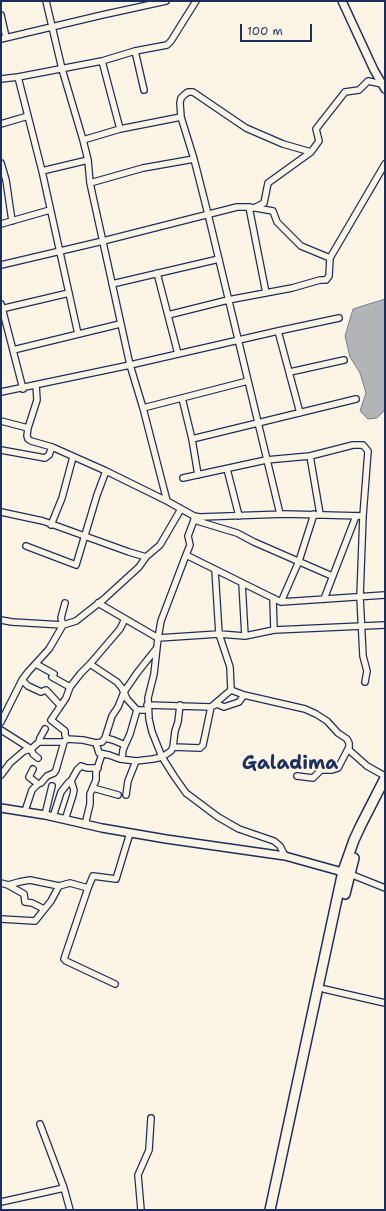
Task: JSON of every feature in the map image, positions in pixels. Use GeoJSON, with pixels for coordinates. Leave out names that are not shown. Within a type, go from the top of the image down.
{"type":"FeatureCollection","features":[{"type":"Feature","properties":{"kind":"highway"},"geometry":{"type":"LineString","coordinates":[[270,1210],[280,1175],[319,988],[346,873],[385,777]]}},
{"type":"Feature","properties":{"kind":"highway"},"geometry":{"type":"LineString","coordinates":[[377,798],[385,790]]}},
{"type":"Feature","properties":{"kind":"highway"},"geometry":{"type":"LineString","coordinates":[[302,1072],[324,989],[346,873]]}},
{"type":"Feature","properties":{"kind":"highway"},"geometry":{"type":"LineString","coordinates":[[275,1210],[280,1175]]}},
{"type":"Feature","properties":{"kind":"street"},"geometry":{"type":"LineString","coordinates":[[46,1],[62,69],[88,160],[90,182],[130,366],[143,408],[167,501]]}},
{"type":"Feature","properties":{"kind":"street"},"geometry":{"type":"LineString","coordinates":[[1,15],[4,38],[152,2],[166,1]]}},
{"type":"Feature","properties":{"kind":"street"},"geometry":{"type":"LineString","coordinates":[[1,78],[18,77],[102,61],[135,51],[168,44],[196,1]]}},
{"type":"Feature","properties":{"kind":"street"},"geometry":{"type":"LineString","coordinates":[[342,1],[383,87]]}},
{"type":"Feature","properties":{"kind":"street"},"geometry":{"type":"LineString","coordinates":[[135,51],[144,90]]}},
{"type":"Feature","properties":{"kind":"street"},"geometry":{"type":"LineString","coordinates":[[102,61],[120,129]]}},
{"type":"Feature","properties":{"kind":"street"},"geometry":{"type":"LineString","coordinates":[[18,77],[42,171],[78,334]]}},
{"type":"Feature","properties":{"kind":"street"},"geometry":{"type":"LineString","coordinates":[[251,207],[264,203],[268,183],[311,152],[319,141],[316,129],[345,92],[359,90],[368,81],[383,87]]}},
{"type":"Feature","properties":{"kind":"street"},"geometry":{"type":"LineString","coordinates":[[280,514],[208,214],[194,158],[181,117],[181,98],[188,92],[193,92],[246,128],[283,144],[311,152]]}},
{"type":"Feature","properties":{"kind":"street"},"geometry":{"type":"LineString","coordinates":[[1,124],[28,116]]}},
{"type":"Feature","properties":{"kind":"street"},"geometry":{"type":"LineString","coordinates":[[83,140],[120,129],[181,117]]}},
{"type":"Feature","properties":{"kind":"street"},"geometry":{"type":"LineString","coordinates":[[90,182],[143,168],[194,158]]}},
{"type":"Feature","properties":{"kind":"street"},"geometry":{"type":"LineString","coordinates":[[42,171],[88,160]]}},
{"type":"Feature","properties":{"kind":"street"},"geometry":{"type":"LineString","coordinates":[[1,163],[3,181],[12,221]]}},
{"type":"Feature","properties":{"kind":"street"},"geometry":{"type":"LineString","coordinates":[[168,315],[228,300],[326,280],[329,276],[330,258],[385,164]]}},
{"type":"Feature","properties":{"kind":"street"},"geometry":{"type":"LineString","coordinates":[[1,265],[238,207],[251,207],[273,211],[277,222],[301,246],[330,258]]}},
{"type":"Feature","properties":{"kind":"street"},"geometry":{"type":"LineString","coordinates":[[251,207],[266,293]]}},
{"type":"Feature","properties":{"kind":"street"},"geometry":{"type":"LineString","coordinates":[[1,224],[50,210]]}},
{"type":"Feature","properties":{"kind":"street"},"geometry":{"type":"LineString","coordinates":[[112,284],[218,259]]}},
{"type":"Feature","properties":{"kind":"street"},"geometry":{"type":"LineString","coordinates":[[157,273],[178,354]]}},
{"type":"Feature","properties":{"kind":"street"},"geometry":{"type":"LineString","coordinates":[[23,388],[1,307],[69,293]]}},
{"type":"Feature","properties":{"kind":"street"},"geometry":{"type":"LineString","coordinates":[[1,392],[130,366],[238,341],[278,330],[339,318]]}},
{"type":"Feature","properties":{"kind":"street"},"geometry":{"type":"LineString","coordinates":[[13,350],[120,324]]}},
{"type":"Feature","properties":{"kind":"street"},"geometry":{"type":"LineString","coordinates":[[278,330],[300,413]]}},
{"type":"Feature","properties":{"kind":"street"},"geometry":{"type":"LineString","coordinates":[[290,372],[344,360]]}},
{"type":"Feature","properties":{"kind":"street"},"geometry":{"type":"LineString","coordinates":[[143,408],[248,381]]}},
{"type":"Feature","properties":{"kind":"street"},"geometry":{"type":"LineString","coordinates":[[36,386],[37,400],[28,428],[28,439],[106,471],[167,501],[194,518],[237,533],[332,576]]}},
{"type":"Feature","properties":{"kind":"street"},"geometry":{"type":"LineString","coordinates":[[182,398],[192,439],[198,475]]}},
{"type":"Feature","properties":{"kind":"street"},"geometry":{"type":"LineString","coordinates":[[192,439],[356,399]]}},
{"type":"Feature","properties":{"kind":"street"},"geometry":{"type":"LineString","coordinates":[[1,421],[28,428]]}},
{"type":"Feature","properties":{"kind":"street"},"geometry":{"type":"LineString","coordinates":[[183,478],[266,460],[310,456],[353,445],[363,445],[368,451],[363,516],[360,597],[363,656],[367,671],[365,682]]}},
{"type":"Feature","properties":{"kind":"street"},"geometry":{"type":"LineString","coordinates":[[1,450],[45,458],[49,455],[52,448]]}},
{"type":"Feature","properties":{"kind":"street"},"geometry":{"type":"LineString","coordinates":[[310,456],[320,514]]}},
{"type":"Feature","properties":{"kind":"street"},"geometry":{"type":"LineString","coordinates":[[51,525],[60,505],[72,457]]}},
{"type":"Feature","properties":{"kind":"street"},"geometry":{"type":"LineString","coordinates":[[227,469],[239,516]]}},
{"type":"Feature","properties":{"kind":"street"},"geometry":{"type":"LineString","coordinates":[[26,546],[76,565],[97,495],[106,471]]}},
{"type":"Feature","properties":{"kind":"street"},"geometry":{"type":"LineString","coordinates":[[1,620],[63,625],[76,621],[98,604],[139,566],[160,544],[181,509]]}},
{"type":"Feature","properties":{"kind":"street"},"geometry":{"type":"LineString","coordinates":[[1,512],[43,522],[146,557]]}},
{"type":"Feature","properties":{"kind":"street"},"geometry":{"type":"LineString","coordinates":[[194,518],[280,514],[363,516]]}},
{"type":"Feature","properties":{"kind":"street"},"geometry":{"type":"LineString","coordinates":[[281,602],[299,561],[314,514]]}},
{"type":"Feature","properties":{"kind":"street"},"geometry":{"type":"LineString","coordinates":[[324,599],[356,516]]}},
{"type":"Feature","properties":{"kind":"street"},"geometry":{"type":"LineString","coordinates":[[194,518],[188,536],[190,545],[161,621],[156,649],[154,674],[149,691],[148,708],[152,732],[162,757],[186,793],[218,817],[239,829],[274,841],[280,846],[285,856]]}},
{"type":"Feature","properties":{"kind":"street"},"geometry":{"type":"LineString","coordinates":[[186,555],[281,602],[385,596]]}},
{"type":"Feature","properties":{"kind":"street"},"geometry":{"type":"LineString","coordinates":[[215,570],[219,634],[230,667],[231,690]]}},
{"type":"Feature","properties":{"kind":"street"},"geometry":{"type":"LineString","coordinates":[[242,583],[245,636]]}},
{"type":"Feature","properties":{"kind":"street"},"geometry":{"type":"LineString","coordinates":[[273,598],[274,630]]}},
{"type":"Feature","properties":{"kind":"street"},"geometry":{"type":"LineString","coordinates":[[1,722],[22,680],[49,649],[63,625],[61,618],[65,603]]}},
{"type":"Feature","properties":{"kind":"street"},"geometry":{"type":"LineString","coordinates":[[98,604],[158,638],[219,634],[245,636],[274,630],[385,625]]}},
{"type":"Feature","properties":{"kind":"street"},"geometry":{"type":"LineString","coordinates":[[25,811],[32,790],[56,770],[66,740],[65,732],[51,720],[66,698],[70,687],[81,672],[90,664],[120,629],[125,619]]}},
{"type":"Feature","properties":{"kind":"street"},"geometry":{"type":"LineString","coordinates":[[39,742],[82,740],[96,743],[102,742],[105,738],[112,716],[118,707],[124,692],[156,649]]}},
{"type":"Feature","properties":{"kind":"street"},"geometry":{"type":"LineString","coordinates":[[36,664],[54,674],[52,677],[70,687]]}},
{"type":"Feature","properties":{"kind":"street"},"geometry":{"type":"LineString","coordinates":[[90,664],[117,682],[122,688],[127,699],[137,710]]}},
{"type":"Feature","properties":{"kind":"street"},"geometry":{"type":"LineString","coordinates":[[22,680],[28,686],[41,692],[46,690],[60,705]]}},
{"type":"Feature","properties":{"kind":"street"},"geometry":{"type":"LineString","coordinates":[[231,690],[244,695],[308,710],[316,714],[347,739],[350,747],[349,750],[367,766],[385,777]]}},
{"type":"Feature","properties":{"kind":"street"},"geometry":{"type":"LineString","coordinates":[[173,747],[200,748],[203,745],[211,706],[231,690]]}},
{"type":"Feature","properties":{"kind":"street"},"geometry":{"type":"LineString","coordinates":[[137,710],[180,705],[211,706],[217,704],[224,707],[239,702],[244,695]]}},
{"type":"Feature","properties":{"kind":"street"},"geometry":{"type":"LineString","coordinates":[[96,743],[98,752],[122,759],[136,761],[162,757],[171,751],[173,747],[180,705]]}},
{"type":"Feature","properties":{"kind":"street"},"geometry":{"type":"LineString","coordinates":[[122,759],[123,750],[130,734],[137,710]]}},
{"type":"Feature","properties":{"kind":"street"},"geometry":{"type":"LineString","coordinates":[[1,730],[31,749],[33,754],[38,758]]}},
{"type":"Feature","properties":{"kind":"street"},"geometry":{"type":"LineString","coordinates":[[1,775],[10,763],[24,751],[31,749],[39,742],[45,730]]}},
{"type":"Feature","properties":{"kind":"street"},"geometry":{"type":"LineString","coordinates":[[105,738],[125,745]]}},
{"type":"Feature","properties":{"kind":"street"},"geometry":{"type":"LineString","coordinates":[[297,776],[313,778],[321,770],[332,770],[338,768],[350,747]]}},
{"type":"Feature","properties":{"kind":"street"},"geometry":{"type":"LineString","coordinates":[[85,825],[90,804],[90,794],[96,780],[102,754]]}},
{"type":"Feature","properties":{"kind":"street"},"geometry":{"type":"LineString","coordinates":[[126,795],[128,781],[136,761]]}},
{"type":"Feature","properties":{"kind":"street"},"geometry":{"type":"LineString","coordinates":[[53,817],[61,792],[69,782],[71,782],[77,770],[81,766],[87,768],[98,768]]}},
{"type":"Feature","properties":{"kind":"street"},"geometry":{"type":"LineString","coordinates":[[33,769],[29,777],[38,784]]}},
{"type":"Feature","properties":{"kind":"street"},"geometry":{"type":"LineString","coordinates":[[65,820],[74,790],[71,782]]}},
{"type":"Feature","properties":{"kind":"street"},"geometry":{"type":"LineString","coordinates":[[45,815],[52,786]]}},
{"type":"Feature","properties":{"kind":"street"},"geometry":{"type":"LineString","coordinates":[[93,788],[118,795]]}},
{"type":"Feature","properties":{"kind":"street"},"geometry":{"type":"LineString","coordinates":[[1,808],[25,811],[85,825],[130,833],[285,856],[346,873],[385,888]]}},
{"type":"Feature","properties":{"kind":"street"},"geometry":{"type":"LineString","coordinates":[[115,984],[66,961],[64,958],[93,876],[116,879],[130,833]]}},
{"type":"Feature","properties":{"kind":"street"},"geometry":{"type":"LineString","coordinates":[[8,885],[30,880],[59,886],[70,883],[88,888]]}},
{"type":"Feature","properties":{"kind":"street"},"geometry":{"type":"LineString","coordinates":[[1,883],[8,885],[24,894],[25,902],[32,903],[44,909]]}},
{"type":"Feature","properties":{"kind":"street"},"geometry":{"type":"LineString","coordinates":[[1,919],[36,921],[51,901],[59,886]]}},
{"type":"Feature","properties":{"kind":"street"},"geometry":{"type":"LineString","coordinates":[[324,989],[385,1003]]}},
{"type":"Feature","properties":{"kind":"street"},"geometry":{"type":"LineString","coordinates":[[141,1210],[138,1175],[149,1150],[151,1118]]}},
{"type":"Feature","properties":{"kind":"street"},"geometry":{"type":"LineString","coordinates":[[40,1124],[64,1188],[70,1210]]}},
{"type":"Feature","properties":{"kind":"street"},"geometry":{"type":"LineString","coordinates":[[1,1202],[64,1188]]}},
{"type":"Feature","properties":{"kind":"shaded area"},"geometry":{"type":"Polygon","coordinates":[[[385,299],[385,410],[377,418],[368,419],[360,411],[366,393],[360,373],[350,357],[345,336],[353,309],[385,299]]]}},
{"type":"Feature","properties":{"kind":"district","name":"Galadima"},"geometry":{"type":"Point","coordinates":[290,764]}}]}
